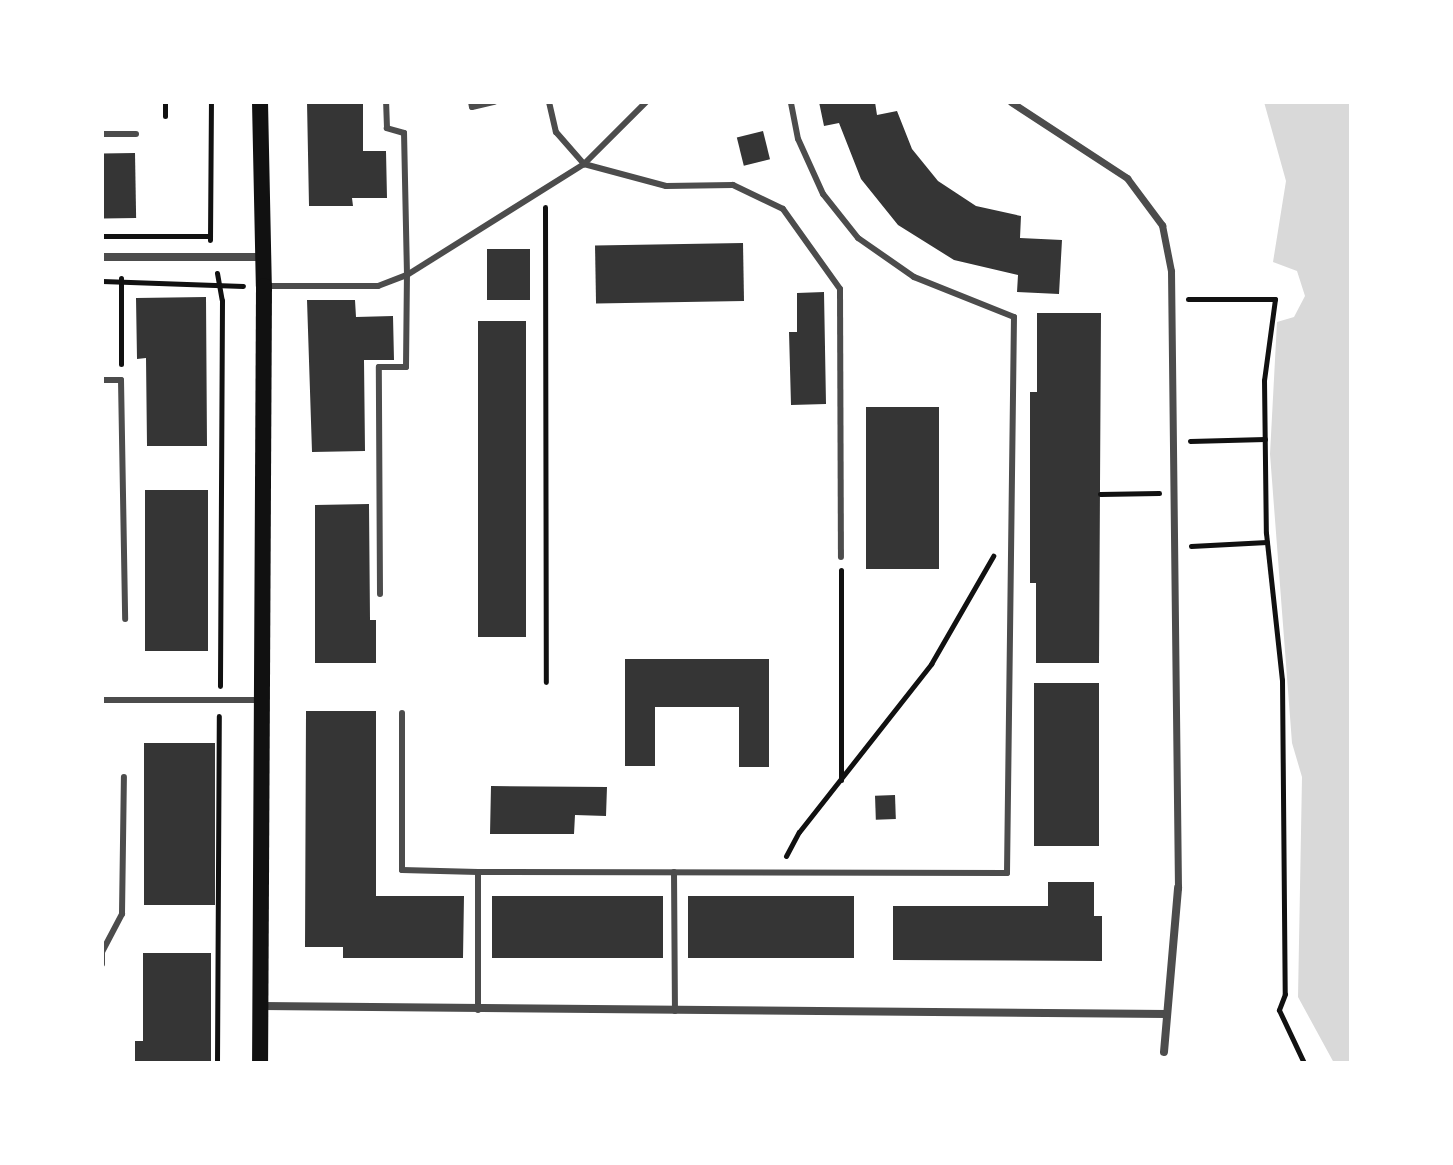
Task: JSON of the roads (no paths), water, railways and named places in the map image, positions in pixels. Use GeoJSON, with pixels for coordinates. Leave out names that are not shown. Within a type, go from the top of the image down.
{"type":"FeatureCollection","features":[{"type":"Feature","properties":{"kind":"main road"},"geometry":{"type":"LineString","coordinates":[[260,102],[264,257],[260,1063]]}},
{"type":"Feature","properties":{"kind":"street"},"geometry":{"type":"LineString","coordinates":[[1011,102],[1127,178],[1162,225],[1171,271],[1178,888],[1163,1063]]}},
{"type":"Feature","properties":{"kind":"street"},"geometry":{"type":"LineString","coordinates":[[102,257],[264,257]]}},
{"type":"Feature","properties":{"kind":"street"},"geometry":{"type":"LineString","coordinates":[[262,1006],[1167,1014]]}},
{"type":"Feature","properties":{"kind":"lane"},"geometry":{"type":"LineString","coordinates":[[380,594],[379,367],[406,367],[404,133],[387,128],[386,102]]}},
{"type":"Feature","properties":{"kind":"lane"},"geometry":{"type":"LineString","coordinates":[[471,102],[472,107],[494,102]]}},
{"type":"Feature","properties":{"kind":"lane"},"geometry":{"type":"LineString","coordinates":[[549,102],[556,132],[584,164],[666,186],[733,185],[783,209],[840,289],[841,557]]}},
{"type":"Feature","properties":{"kind":"lane"},"geometry":{"type":"LineString","coordinates":[[264,286],[378,286],[407,275],[584,164],[646,102]]}},
{"type":"Feature","properties":{"kind":"lane"},"geometry":{"type":"LineString","coordinates":[[402,713],[402,870],[1007,873],[1014,317],[914,277],[858,238],[823,194],[798,139],[791,102]]}},
{"type":"Feature","properties":{"kind":"lane"},"geometry":{"type":"LineString","coordinates":[[102,134],[136,134]]}},
{"type":"Feature","properties":{"kind":"lane"},"geometry":{"type":"LineString","coordinates":[[102,380],[121,380],[125,619]]}},
{"type":"Feature","properties":{"kind":"lane"},"geometry":{"type":"LineString","coordinates":[[102,700],[264,700]]}},
{"type":"Feature","properties":{"kind":"lane"},"geometry":{"type":"LineString","coordinates":[[102,964],[102,952],[122,914],[124,777]]}},
{"type":"Feature","properties":{"kind":"lane"},"geometry":{"type":"LineString","coordinates":[[478,872],[478,1010]]}},
{"type":"Feature","properties":{"kind":"lane"},"geometry":{"type":"LineString","coordinates":[[674,872],[675,1011]]}}]}
